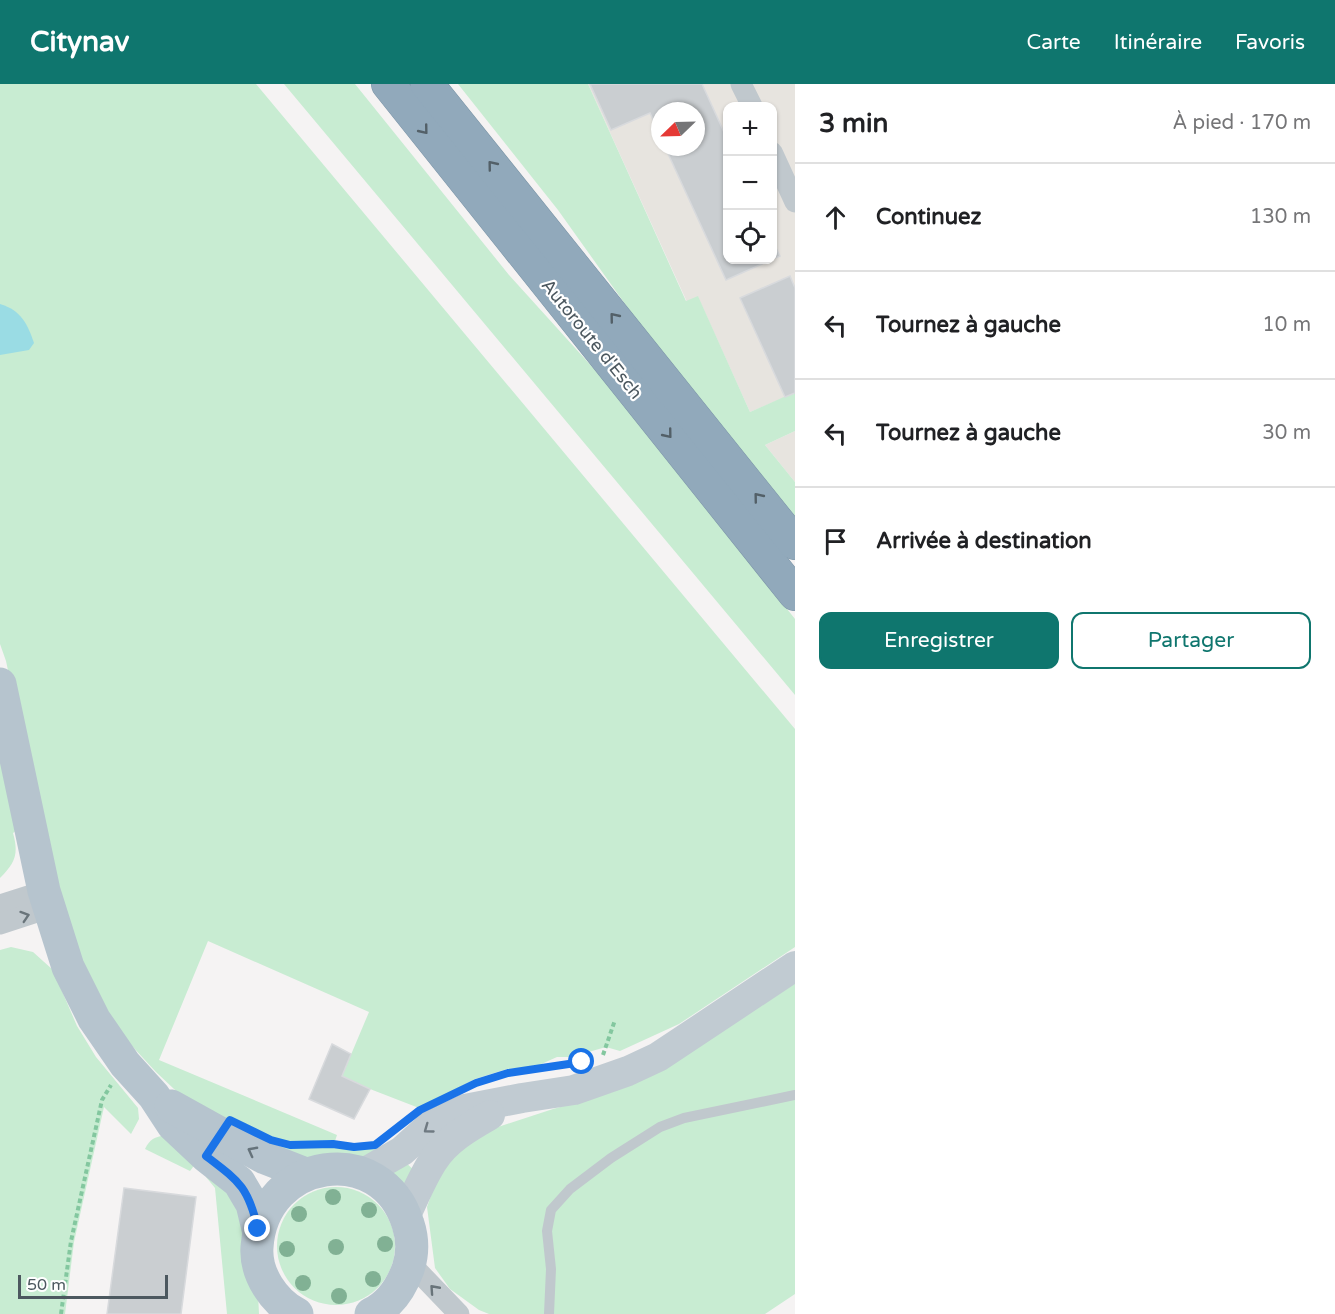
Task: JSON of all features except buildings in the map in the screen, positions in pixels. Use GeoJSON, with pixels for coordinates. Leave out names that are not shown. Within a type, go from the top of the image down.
{"type":"FeatureCollection","features":[{"type":"Feature","properties":{"kind":"highway","name":"Autoroute d'Esch"},"geometry":{"type":"LineString","coordinates":[[388,84],[795,594]]}},
{"type":"Feature","properties":{"kind":"highway","name":"Autoroute d'Esch"},"geometry":{"type":"LineString","coordinates":[[427,84],[795,543]]}},
{"type":"Feature","properties":{"kind":"main road"},"geometry":{"type":"LineString","coordinates":[[0,684],[46,900],[68,967],[94,1019],[125,1064],[154,1096],[173,1125],[206,1156],[239,1182],[252,1204],[258,1229]]}},
{"type":"Feature","properties":{"kind":"main road"},"geometry":{"type":"LineString","coordinates":[[362,1174],[402,1151],[431,1125],[520,1085],[574,1090],[599,1083],[648,1062],[795,966]]}},
{"type":"Feature","properties":{"kind":"main road"},"geometry":{"type":"LineString","coordinates":[[405,1215],[433,1160],[449,1142],[520,1085]]}},
{"type":"Feature","properties":{"kind":"main road"},"geometry":{"type":"LineString","coordinates":[[154,1096],[265,1158],[306,1174]]}},
{"type":"Feature","properties":{"kind":"main road"},"geometry":{"type":"LineString","coordinates":[[297,1314],[269,1302],[256,1251],[258,1229],[268,1206],[284,1187],[306,1174],[324,1169],[343,1169],[362,1174],[380,1184],[395,1198],[405,1215],[412,1247],[410,1263],[404,1282],[382,1313]]}},
{"type":"Feature","properties":{"kind":"street"},"geometry":{"type":"LineString","coordinates":[[741,84],[750,102]]}},
{"type":"Feature","properties":{"kind":"street"},"geometry":{"type":"LineString","coordinates":[[774,156],[795,202]]}},
{"type":"Feature","properties":{"kind":"street"},"geometry":{"type":"LineString","coordinates":[[0,905],[46,900]]}},
{"type":"Feature","properties":{"kind":"street"},"geometry":{"type":"LineString","coordinates":[[0,924],[46,900]]}},
{"type":"Feature","properties":{"kind":"street"},"geometry":{"type":"LineString","coordinates":[[410,1263],[459,1314]]}},
{"type":"Feature","properties":{"kind":"lane"},"geometry":{"type":"LineString","coordinates":[[549,1314],[550,1269],[547,1232],[550,1210],[570,1189],[611,1158],[660,1127],[684,1118],[795,1095]]}},
{"type":"Feature","properties":{"kind":"path"},"geometry":{"type":"LineString","coordinates":[[61,1314],[71,1241],[102,1100],[125,1064]]}},
{"type":"Feature","properties":{"kind":"path"},"geometry":{"type":"LineString","coordinates":[[497,1076],[520,1085]]}},
{"type":"Feature","properties":{"kind":"shaded area"},"geometry":{"type":"Polygon","coordinates":[[[588,84],[795,84],[795,393],[750,412],[698,297],[687,302],[588,84]]]}},
{"type":"Feature","properties":{"kind":"shaded area"},"geometry":{"type":"Polygon","coordinates":[[[795,431],[795,482],[765,445],[795,431]]]}},
{"type":"Feature","properties":{"kind":"green space"},"geometry":{"type":"Polygon","coordinates":[[[0,84],[256,84],[795,729],[795,947],[679,1024],[620,1051],[606,1047],[571,1057],[557,1057],[537,1066],[507,1069],[475,1079],[419,1108],[342,1076],[369,1012],[208,941],[159,1060],[337,1135],[334,1144],[354,1147],[375,1145],[381,1154],[376,1156],[306,1158],[288,1156],[192,1106],[132,1046],[106,1012],[78,960],[49,863],[6,661],[0,644],[0,84]]]}},
{"type":"Feature","properties":{"kind":"green space"},"geometry":{"type":"Polygon","coordinates":[[[284,84],[355,84],[509,275],[614,391],[795,619],[795,695],[284,84]]]}},
{"type":"Feature","properties":{"kind":"green space"},"geometry":{"type":"Polygon","coordinates":[[[458,84],[588,84],[686,301],[698,296],[750,412],[795,392],[795,431],[765,445],[795,482],[795,522],[665,360],[558,210],[458,84]]]}},
{"type":"Feature","properties":{"kind":"green space"},"geometry":{"type":"Polygon","coordinates":[[[0,750],[17,830],[13,833],[16,847],[14,858],[0,878],[0,750]]]}},
{"type":"Feature","properties":{"kind":"green space"},"geometry":{"type":"Polygon","coordinates":[[[11,947],[33,952],[53,970],[77,1026],[96,1057],[138,1108],[139,1119],[131,1134],[104,1107],[74,1242],[65,1314],[0,1314],[0,950],[11,947]]]}},
{"type":"Feature","properties":{"kind":"green space"},"geometry":{"type":"Polygon","coordinates":[[[795,978],[795,1294],[765,1314],[489,1314],[479,1310],[450,1289],[435,1268],[427,1207],[441,1166],[462,1145],[495,1128],[600,1096],[795,978]]]}},
{"type":"Feature","properties":{"kind":"green space"},"geometry":{"type":"Polygon","coordinates":[[[166,1135],[196,1163],[190,1171],[145,1149],[153,1139],[166,1135]]]}},
{"type":"Feature","properties":{"kind":"green space"},"geometry":{"type":"Polygon","coordinates":[[[403,1160],[416,1172],[406,1186],[393,1173],[403,1160]]]}},
{"type":"Feature","properties":{"kind":"green space"},"geometry":{"type":"Polygon","coordinates":[[[211,1168],[237,1189],[258,1293],[259,1314],[227,1314],[215,1188],[206,1177],[211,1168]]]}},
{"type":"Feature","properties":{"kind":"green space"},"geometry":{"type":"Polygon","coordinates":[[[336,1187],[359,1192],[378,1204],[390,1223],[395,1246],[390,1269],[378,1288],[359,1300],[336,1305],[313,1300],[294,1288],[282,1269],[277,1246],[282,1223],[294,1204],[313,1192],[336,1187]]]}},
{"type":"Feature","properties":{"kind":"water"},"geometry":{"type":"Polygon","coordinates":[[[0,304],[13,310],[23,319],[34,343],[29,350],[0,355],[0,304]]]}},
{"type":"Feature","properties":{"kind":"route"},"geometry":{"type":"LineString","coordinates":[[258,1229],[252,1204],[239,1182],[206,1156],[230,1120],[271,1140],[290,1145],[333,1144],[354,1147],[375,1145],[420,1110],[476,1083],[508,1073],[582,1062]]}}]}
